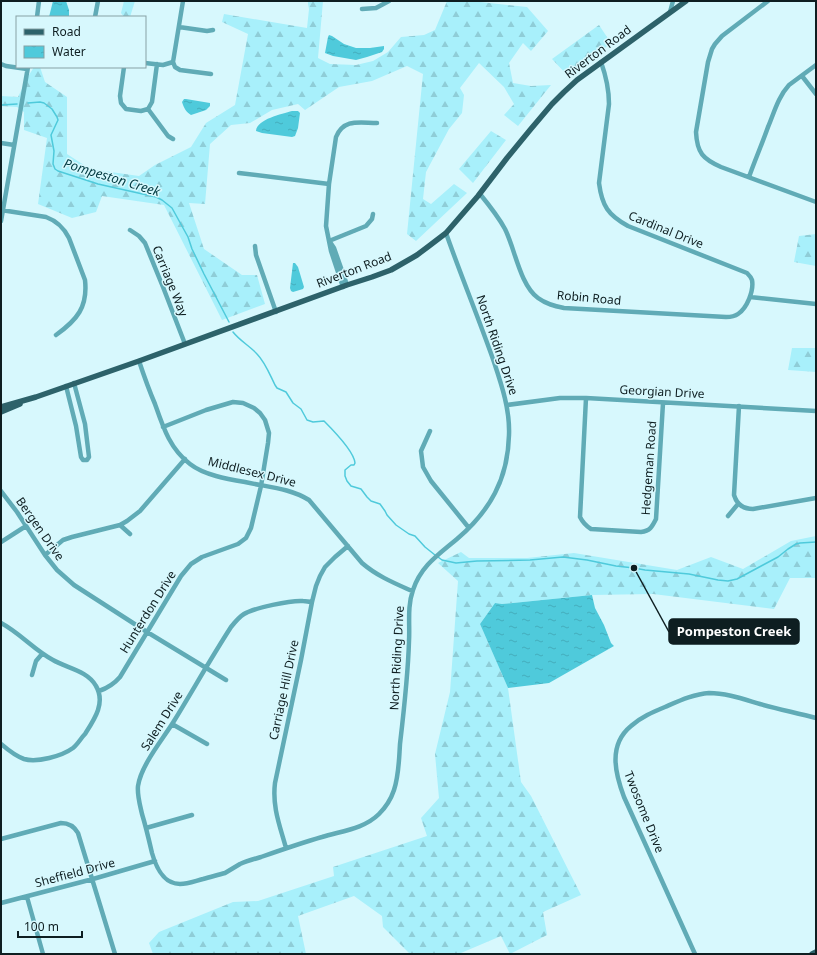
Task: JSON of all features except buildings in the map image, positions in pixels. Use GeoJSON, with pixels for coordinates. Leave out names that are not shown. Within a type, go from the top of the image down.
{"type":"FeatureCollection","features":[{"type":"Feature","properties":{"kind":"main road","name":"Riverton Road"},"geometry":{"type":"LineString","coordinates":[[1,412],[74,383],[391,270],[412,258],[446,233],[480,194],[507,158],[552,104],[577,80],[686,1]]}},
{"type":"Feature","properties":{"kind":"main road","name":"Riverton Road"},"geometry":{"type":"LineString","coordinates":[[1,407],[36,397]]}},
{"type":"Feature","properties":{"kind":"main road"},"geometry":{"type":"LineString","coordinates":[[812,954],[816,952]]}},
{"type":"Feature","properties":{"kind":"street"},"geometry":{"type":"LineString","coordinates":[[37,16],[39,1]]}},
{"type":"Feature","properties":{"kind":"street"},"geometry":{"type":"LineString","coordinates":[[96,16],[98,1]]}},
{"type":"Feature","properties":{"kind":"street"},"geometry":{"type":"LineString","coordinates":[[183,1],[173,62],[175,67],[180,70],[211,74]]}},
{"type":"Feature","properties":{"kind":"street"},"geometry":{"type":"LineString","coordinates":[[362,9],[376,8],[389,1]]}},
{"type":"Feature","properties":{"kind":"street"},"geometry":{"type":"LineString","coordinates":[[670,12],[673,1]]}},
{"type":"Feature","properties":{"kind":"street"},"geometry":{"type":"LineString","coordinates":[[768,1],[722,36],[712,49],[708,62],[696,132],[698,149],[710,162],[721,167],[816,202]]}},
{"type":"Feature","properties":{"kind":"street"},"geometry":{"type":"LineString","coordinates":[[179,27],[207,31],[213,30]]}},
{"type":"Feature","properties":{"kind":"street"},"geometry":{"type":"LineString","coordinates":[[146,62],[163,65],[173,62]]}},
{"type":"Feature","properties":{"kind":"street","name":"Cardinal Drive"},"geometry":{"type":"LineString","coordinates":[[601,62],[609,94],[599,183],[600,195],[605,207],[617,220],[628,226],[747,273],[752,280],[750,297]]}},
{"type":"Feature","properties":{"kind":"street"},"geometry":{"type":"LineString","coordinates":[[1,64],[16,67]]}},
{"type":"Feature","properties":{"kind":"street"},"geometry":{"type":"LineString","coordinates":[[124,68],[120,96],[121,103],[126,109],[141,111],[148,109],[152,102],[157,64]]}},
{"type":"Feature","properties":{"kind":"street"},"geometry":{"type":"LineString","coordinates":[[749,177],[780,98],[789,85],[816,65]]}},
{"type":"Feature","properties":{"kind":"street"},"geometry":{"type":"LineString","coordinates":[[1,221],[27,68]]}},
{"type":"Feature","properties":{"kind":"street"},"geometry":{"type":"LineString","coordinates":[[802,76],[816,94]]}},
{"type":"Feature","properties":{"kind":"street"},"geometry":{"type":"LineString","coordinates":[[148,109],[168,136],[173,139]]}},
{"type":"Feature","properties":{"kind":"street"},"geometry":{"type":"LineString","coordinates":[[345,286],[331,252],[326,226],[329,184],[336,137],[342,127],[348,124],[377,124]]}},
{"type":"Feature","properties":{"kind":"street"},"geometry":{"type":"LineString","coordinates":[[1,143],[14,145]]}},
{"type":"Feature","properties":{"kind":"street"},"geometry":{"type":"LineString","coordinates":[[239,173],[329,184]]}},
{"type":"Feature","properties":{"kind":"street","name":"Robin Road"},"geometry":{"type":"LineString","coordinates":[[480,194],[496,213],[505,230],[521,273],[528,287],[538,298],[551,305],[564,308],[732,317],[742,311],[750,297]]}},
{"type":"Feature","properties":{"kind":"street"},"geometry":{"type":"LineString","coordinates":[[2,210],[51,218],[60,224],[69,238],[85,280],[85,299],[81,312],[77,317],[56,335]]}},
{"type":"Feature","properties":{"kind":"street"},"geometry":{"type":"LineString","coordinates":[[328,241],[366,226],[372,219],[373,214]]}},
{"type":"Feature","properties":{"kind":"street","name":"Carriage Way"},"geometry":{"type":"LineString","coordinates":[[130,230],[141,238],[147,248],[185,344]]}},
{"type":"Feature","properties":{"kind":"street","name":"North Riding Drive"},"geometry":{"type":"LineString","coordinates":[[202,879],[223,873],[241,864],[286,848],[366,824],[379,815],[391,798],[397,780],[406,697],[410,630],[409,610],[412,591],[419,575],[427,565],[469,528],[489,504],[502,478],[508,450],[509,417],[500,380],[446,233]]}},
{"type":"Feature","properties":{"kind":"street"},"geometry":{"type":"LineString","coordinates":[[255,246],[256,254],[276,312]]}},
{"type":"Feature","properties":{"kind":"street"},"geometry":{"type":"LineString","coordinates":[[750,297],[816,304]]}},
{"type":"Feature","properties":{"kind":"street","name":"Middlesex Drive"},"geometry":{"type":"LineString","coordinates":[[139,361],[163,427],[172,445],[185,460],[199,469],[214,475],[235,481],[291,491],[302,495],[309,500],[362,563],[370,570],[383,578],[412,591]]}},
{"type":"Feature","properties":{"kind":"street"},"geometry":{"type":"LineString","coordinates":[[66,386],[76,426],[81,457],[83,460],[87,460],[89,457],[85,424],[74,383]]}},
{"type":"Feature","properties":{"kind":"street","name":"Georgian Drive"},"geometry":{"type":"LineString","coordinates":[[507,405],[560,398],[586,398],[816,411]]}},
{"type":"Feature","properties":{"kind":"street","name":"Hedgeman Road"},"geometry":{"type":"LineString","coordinates":[[586,398],[580,517],[583,523],[592,529],[646,531],[651,528],[656,519],[663,403]]}},
{"type":"Feature","properties":{"kind":"street","name":"Hunterdon Drive"},"geometry":{"type":"LineString","coordinates":[[99,691],[116,682],[120,677],[181,576],[191,564],[202,557],[238,544],[246,538],[251,528],[261,486],[269,433],[265,420],[260,413],[254,408],[243,403],[233,402],[206,410],[163,427]]}},
{"type":"Feature","properties":{"kind":"street"},"geometry":{"type":"LineString","coordinates":[[739,406],[734,495],[738,504],[743,507],[754,509],[816,498]]}},
{"type":"Feature","properties":{"kind":"street"},"geometry":{"type":"LineString","coordinates":[[430,431],[421,451],[423,467],[431,481],[469,528]]}},
{"type":"Feature","properties":{"kind":"street"},"geometry":{"type":"LineString","coordinates":[[45,555],[63,540],[120,525],[127,521],[140,511],[185,460]]}},
{"type":"Feature","properties":{"kind":"street","name":"Bergen Drive"},"geometry":{"type":"LineString","coordinates":[[1,491],[56,570],[74,585],[226,680]]}},
{"type":"Feature","properties":{"kind":"street"},"geometry":{"type":"LineString","coordinates":[[728,516],[738,504]]}},
{"type":"Feature","properties":{"kind":"street"},"geometry":{"type":"LineString","coordinates":[[120,525],[130,534]]}},
{"type":"Feature","properties":{"kind":"street"},"geometry":{"type":"LineString","coordinates":[[1,542],[26,526]]}},
{"type":"Feature","properties":{"kind":"street","name":"Carriage Hill Drive"},"geometry":{"type":"LineString","coordinates":[[286,848],[275,807],[274,791],[302,660],[312,602],[316,586],[325,567],[335,556],[348,546]]}},
{"type":"Feature","properties":{"kind":"street","name":"Salem Drive"},"geometry":{"type":"LineString","coordinates":[[202,879],[184,884],[176,884],[166,879],[161,874],[154,860],[139,800],[139,783],[142,774],[147,763],[205,668],[231,627],[238,619],[245,614],[258,609],[292,601],[312,602]]}},
{"type":"Feature","properties":{"kind":"street"},"geometry":{"type":"LineString","coordinates":[[1,623],[10,628],[42,654],[89,678],[96,685],[99,691],[100,699],[98,710],[91,725],[77,744],[64,753],[54,757],[34,760],[24,759],[14,755],[1,744]]}},
{"type":"Feature","properties":{"kind":"street"},"geometry":{"type":"LineString","coordinates":[[32,675],[36,661],[42,654]]}},
{"type":"Feature","properties":{"kind":"street","name":"Twosome Drive"},"geometry":{"type":"LineString","coordinates":[[695,954],[619,783],[615,762],[620,739],[630,726],[643,717],[700,694],[713,693],[727,695],[816,718]]}},
{"type":"Feature","properties":{"kind":"street"},"geometry":{"type":"LineString","coordinates":[[172,724],[207,744]]}},
{"type":"Feature","properties":{"kind":"street"},"geometry":{"type":"LineString","coordinates":[[146,828],[192,816]]}},
{"type":"Feature","properties":{"kind":"street"},"geometry":{"type":"LineString","coordinates":[[1,838],[61,823],[71,825],[76,830],[93,879],[115,954]]}},
{"type":"Feature","properties":{"kind":"street","name":"Sheffield Drive"},"geometry":{"type":"LineString","coordinates":[[1,903],[93,879],[154,860]]}},
{"type":"Feature","properties":{"kind":"street"},"geometry":{"type":"LineString","coordinates":[[27,897],[42,954]]}},
{"type":"Feature","properties":{"kind":"green space"},"geometry":{"type":"Polygon","coordinates":[[[124,1],[135,1],[130,16],[123,16],[121,13],[124,1]]]}},
{"type":"Feature","properties":{"kind":"green space"},"geometry":{"type":"Polygon","coordinates":[[[308,1],[323,1],[318,58],[330,64],[356,65],[373,61],[388,52],[401,37],[424,35],[435,30],[447,1],[471,1],[527,7],[548,31],[531,51],[523,43],[509,63],[513,83],[531,86],[551,85],[518,126],[504,115],[514,104],[504,87],[479,63],[460,88],[464,95],[462,113],[449,129],[426,172],[423,199],[431,204],[454,184],[467,193],[416,241],[407,234],[423,74],[407,66],[372,81],[339,87],[305,110],[298,104],[272,110],[250,123],[231,125],[210,144],[205,204],[189,203],[204,249],[242,275],[257,275],[265,304],[222,320],[164,205],[102,196],[96,212],[72,218],[38,204],[47,138],[24,130],[24,112],[17,107],[1,106],[1,96],[18,97],[33,68],[40,68],[45,82],[67,97],[67,154],[90,169],[139,176],[155,165],[191,147],[206,123],[235,105],[248,34],[222,22],[224,14],[307,28],[309,9],[308,1]]]}},
{"type":"Feature","properties":{"kind":"green space"},"geometry":{"type":"Polygon","coordinates":[[[599,25],[611,43],[569,77],[552,59],[599,25]]]}},
{"type":"Feature","properties":{"kind":"green space"},"geometry":{"type":"Polygon","coordinates":[[[491,131],[506,140],[473,183],[459,169],[491,131]]]}},
{"type":"Feature","properties":{"kind":"green space"},"geometry":{"type":"Polygon","coordinates":[[[816,234],[816,266],[794,262],[799,236],[816,234]]]}},
{"type":"Feature","properties":{"kind":"green space"},"geometry":{"type":"Polygon","coordinates":[[[792,348],[816,348],[816,372],[788,370],[792,348]]]}},
{"type":"Feature","properties":{"kind":"green space"},"geometry":{"type":"Polygon","coordinates":[[[816,536],[816,578],[790,578],[774,609],[653,594],[592,595],[502,604],[495,603],[480,624],[508,688],[521,782],[531,796],[581,895],[543,912],[547,935],[510,954],[501,936],[461,954],[410,954],[383,927],[382,916],[354,896],[298,916],[306,954],[153,954],[149,943],[159,932],[233,902],[258,901],[334,876],[333,867],[427,836],[421,818],[439,798],[435,754],[450,692],[458,581],[438,563],[461,552],[469,558],[527,558],[574,553],[677,570],[711,557],[743,569],[791,541],[816,536]]]}},
{"type":"Feature","properties":{"kind":"water"},"geometry":{"type":"Polygon","coordinates":[[[53,1],[66,1],[69,16],[49,16],[53,1]]]}},
{"type":"Feature","properties":{"kind":"water"},"geometry":{"type":"Polygon","coordinates":[[[329,35],[344,44],[356,48],[384,46],[384,49],[382,52],[356,60],[333,56],[325,53],[329,35]]]}},
{"type":"Feature","properties":{"kind":"water"},"geometry":{"type":"Polygon","coordinates":[[[184,99],[210,103],[210,106],[206,110],[191,115],[186,111],[182,102],[184,99]]]}},
{"type":"Feature","properties":{"kind":"water"},"geometry":{"type":"Polygon","coordinates":[[[298,111],[300,113],[298,128],[295,136],[292,137],[256,131],[257,127],[265,120],[276,115],[298,111]]]}},
{"type":"Feature","properties":{"kind":"water"},"geometry":{"type":"Polygon","coordinates":[[[293,263],[295,263],[298,267],[304,287],[303,289],[293,292],[290,288],[293,263]]]}},
{"type":"Feature","properties":{"kind":"water"},"geometry":{"type":"Polygon","coordinates":[[[592,595],[595,608],[611,643],[614,646],[549,683],[508,688],[480,624],[495,603],[502,604],[592,595]]]}},
{"type":"Feature","properties":{"kind":"waterway","name":"Pompeston Creek"},"geometry":{"type":"LineString","coordinates":[[28,103],[44,103],[52,109],[57,117],[58,120],[51,135],[54,151],[53,164],[55,169],[98,184],[156,197],[172,208],[188,237],[204,274],[229,322]]}},
{"type":"Feature","properties":{"kind":"waterway","name":"Pompeston Creek"},"geometry":{"type":"LineString","coordinates":[[1,105],[17,104]]}},
{"type":"Feature","properties":{"kind":"waterway","name":"Pompeston Creek"},"geometry":{"type":"LineString","coordinates":[[233,332],[260,357],[277,388],[286,392],[293,403],[301,409],[307,420],[313,422],[324,421],[338,435],[354,458],[354,465],[351,465],[345,470],[345,476],[351,486],[361,489],[371,501],[380,504],[396,525],[409,534],[415,536],[435,555]]}},
{"type":"Feature","properties":{"kind":"waterway","name":"Pompeston Creek"},"geometry":{"type":"LineString","coordinates":[[438,557],[442,560],[456,563],[563,557],[645,570],[689,574],[728,581],[737,579],[778,557],[796,544],[816,542]]}},
{"type":"Feature","properties":{"kind":"place","name":"Pompeston Creek"},"geometry":{"type":"Point","coordinates":[634,568]}}]}
